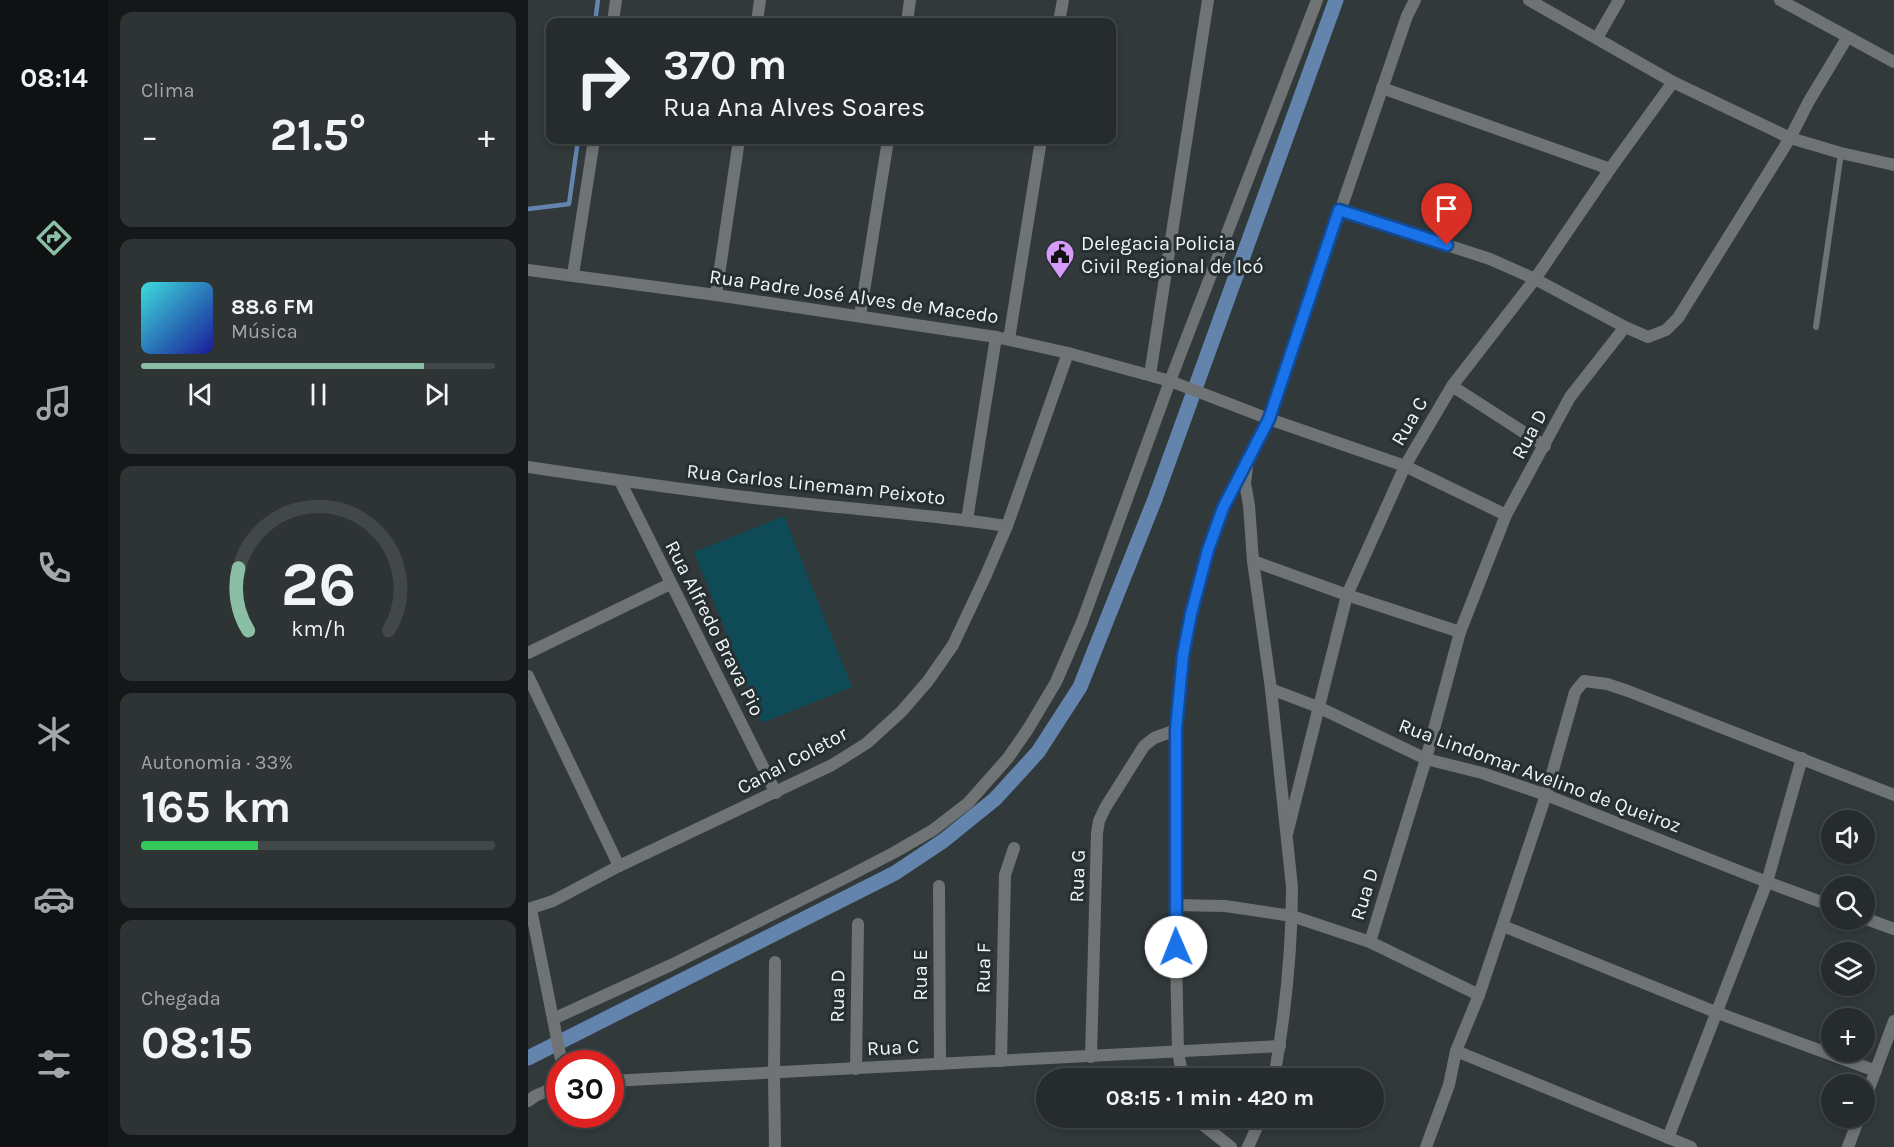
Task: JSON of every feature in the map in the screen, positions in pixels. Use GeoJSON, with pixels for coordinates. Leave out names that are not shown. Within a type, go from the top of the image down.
{"type":"FeatureCollection","features":[{"type":"Feature","properties":{"kind":"street"},"geometry":{"type":"LineString","coordinates":[[614,18],[616,0]]}},
{"type":"Feature","properties":{"kind":"street"},"geometry":{"type":"LineString","coordinates":[[758,18],[760,0]]}},
{"type":"Feature","properties":{"kind":"street"},"geometry":{"type":"LineString","coordinates":[[908,18],[910,0]]}},
{"type":"Feature","properties":{"kind":"street"},"geometry":{"type":"LineString","coordinates":[[1060,18],[1063,0]]}},
{"type":"Feature","properties":{"kind":"street"},"geometry":{"type":"LineString","coordinates":[[1150,375],[1208,0]]}},
{"type":"Feature","properties":{"kind":"street"},"geometry":{"type":"LineString","coordinates":[[554,1024],[845,878],[933,830],[974,797],[1008,758],[1056,682],[1086,611],[1176,384],[1317,0]]}},
{"type":"Feature","properties":{"kind":"street"},"geometry":{"type":"LineString","coordinates":[[1181,1068],[1178,1052],[1175,905],[1176,730],[1183,655],[1191,614],[1205,560],[1223,508],[1269,419],[1339,210],[1414,0]]}},
{"type":"Feature","properties":{"kind":"street"},"geometry":{"type":"LineString","coordinates":[[1529,0],[1547,4],[1626,56],[1673,82],[1790,138],[1894,165]]}},
{"type":"Feature","properties":{"kind":"street"},"geometry":{"type":"LineString","coordinates":[[1597,38],[1619,0]]}},
{"type":"Feature","properties":{"kind":"street"},"geometry":{"type":"LineString","coordinates":[[1780,0],[1894,62]]}},
{"type":"Feature","properties":{"kind":"street"},"geometry":{"type":"LineString","coordinates":[[1339,210],[1490,259],[1648,337],[1666,330],[1678,318],[1790,138],[1809,101],[1847,38]]}},
{"type":"Feature","properties":{"kind":"street","name":"Rua C"},"geometry":{"type":"LineString","coordinates":[[1287,834],[1347,595],[1405,466],[1452,386],[1534,279],[1673,82]]}},
{"type":"Feature","properties":{"kind":"street"},"geometry":{"type":"LineString","coordinates":[[1383,88],[1610,169]]}},
{"type":"Feature","properties":{"kind":"street"},"geometry":{"type":"LineString","coordinates":[[573,275],[593,144]]}},
{"type":"Feature","properties":{"kind":"street"},"geometry":{"type":"LineString","coordinates":[[716,295],[738,144]]}},
{"type":"Feature","properties":{"kind":"street"},"geometry":{"type":"LineString","coordinates":[[860,316],[887,144]]}},
{"type":"Feature","properties":{"kind":"street"},"geometry":{"type":"LineString","coordinates":[[1009,339],[1040,144]]}},
{"type":"Feature","properties":{"kind":"street","name":"Rua Padre José Alves de Macedo"},"geometry":{"type":"LineString","coordinates":[[528,270],[860,316],[1009,339],[1068,353],[1150,375],[1405,466],[1506,515]]}},
{"type":"Feature","properties":{"kind":"street","name":"Rua D"},"geometry":{"type":"LineString","coordinates":[[1370,942],[1426,759],[1460,632],[1506,515],[1570,398],[1625,327]]}},
{"type":"Feature","properties":{"kind":"street"},"geometry":{"type":"LineString","coordinates":[[967,520],[996,337]]}},
{"type":"Feature","properties":{"kind":"street","name":"Canal Coletor"},"geometry":{"type":"LineString","coordinates":[[530,909],[553,901],[619,866],[832,765],[867,743],[902,712],[928,681],[953,645],[1007,526],[1068,353]]}},
{"type":"Feature","properties":{"kind":"street"},"geometry":{"type":"LineString","coordinates":[[1452,386],[1545,446]]}},
{"type":"Feature","properties":{"kind":"street"},"geometry":{"type":"LineString","coordinates":[[1248,460],[1245,483],[1253,561],[1292,887],[1286,1000],[1276,1068]]}},
{"type":"Feature","properties":{"kind":"street","name":"Rua Carlos Linemam Peixoto"},"geometry":{"type":"LineString","coordinates":[[528,467],[789,502],[1007,526]]}},
{"type":"Feature","properties":{"kind":"street","name":"Rua Alfredo Brava Pio"},"geometry":{"type":"LineString","coordinates":[[620,481],[776,793]]}},
{"type":"Feature","properties":{"kind":"street"},"geometry":{"type":"LineString","coordinates":[[1253,561],[1460,632]]}},
{"type":"Feature","properties":{"kind":"street"},"geometry":{"type":"LineString","coordinates":[[528,653],[670,584]]}},
{"type":"Feature","properties":{"kind":"street"},"geometry":{"type":"LineString","coordinates":[[528,676],[619,866]]}},
{"type":"Feature","properties":{"kind":"street"},"geometry":{"type":"LineString","coordinates":[[1426,1147],[1449,1085],[1456,1051],[1479,995],[1546,795],[1575,692],[1584,681],[1607,684],[1628,691],[1894,795]]}},
{"type":"Feature","properties":{"kind":"street","name":"Rua Lindomar Avelino de Queiroz"},"geometry":{"type":"LineString","coordinates":[[1270,688],[1318,707],[1426,759],[1482,773],[1546,795],[1821,902]]}},
{"type":"Feature","properties":{"kind":"street","name":"Rua G"},"geometry":{"type":"LineString","coordinates":[[1091,1057],[1099,821],[1144,746],[1154,738],[1176,730]]}},
{"type":"Feature","properties":{"kind":"street"},"geometry":{"type":"LineString","coordinates":[[1668,1138],[1767,882],[1802,758]]}},
{"type":"Feature","properties":{"kind":"street","name":"Rua F"},"geometry":{"type":"LineString","coordinates":[[1001,1061],[1005,875],[1014,848]]}},
{"type":"Feature","properties":{"kind":"street","name":"Rua E"},"geometry":{"type":"LineString","coordinates":[[939,886],[939,1064]]}},
{"type":"Feature","properties":{"kind":"street"},"geometry":{"type":"LineString","coordinates":[[1175,905],[1225,906],[1292,916],[1370,942],[1479,995]]}},
{"type":"Feature","properties":{"kind":"street"},"geometry":{"type":"LineString","coordinates":[[530,909],[559,1050]]}},
{"type":"Feature","properties":{"kind":"street"},"geometry":{"type":"LineString","coordinates":[[1875,922],[1894,929]]}},
{"type":"Feature","properties":{"kind":"street","name":"Rua D"},"geometry":{"type":"LineString","coordinates":[[856,1069],[858,924]]}},
{"type":"Feature","properties":{"kind":"street"},"geometry":{"type":"LineString","coordinates":[[1503,926],[1718,1013],[1876,1071]]}},
{"type":"Feature","properties":{"kind":"street"},"geometry":{"type":"LineString","coordinates":[[775,1147],[776,962]]}},
{"type":"Feature","properties":{"kind":"street"},"geometry":{"type":"LineString","coordinates":[[1875,1074],[1894,1022]]}},
{"type":"Feature","properties":{"kind":"street","name":"Rua C"},"geometry":{"type":"LineString","coordinates":[[624,1080],[1280,1046]]}},
{"type":"Feature","properties":{"kind":"street"},"geometry":{"type":"LineString","coordinates":[[1456,1051],[1691,1147]]}},
{"type":"Feature","properties":{"kind":"street"},"geometry":{"type":"LineString","coordinates":[[532,1098],[546,1092]]}},
{"type":"Feature","properties":{"kind":"street"},"geometry":{"type":"LineString","coordinates":[[1207,1128],[1231,1147]]}},
{"type":"Feature","properties":{"kind":"street"},"geometry":{"type":"LineString","coordinates":[[1248,1147],[1257,1128]]}},
{"type":"Feature","properties":{"kind":"street"},"geometry":{"type":"LineString","coordinates":[[1848,1147],[1855,1128]]}},
{"type":"Feature","properties":{"kind":"lane"},"geometry":{"type":"LineString","coordinates":[[1816,327],[1841,153]]}},
{"type":"Feature","properties":{"kind":"shaded area"},"geometry":{"type":"Polygon","coordinates":[[[784,516],[852,687],[762,723],[694,552],[784,516]]]}},
{"type":"Feature","properties":{"kind":"waterway"},"geometry":{"type":"LineString","coordinates":[[596,18],[598,0]]}},
{"type":"Feature","properties":{"kind":"waterway"},"geometry":{"type":"LineString","coordinates":[[528,1058],[895,873],[943,841],[995,799],[1038,752],[1080,687],[1155,499],[1336,0]]}},
{"type":"Feature","properties":{"kind":"waterway"},"geometry":{"type":"LineString","coordinates":[[528,209],[569,204],[577,144]]}},
{"type":"Feature","properties":{"kind":"place","name":"Delegacia Policia Civil Regional de Icó"},"geometry":{"type":"Point","coordinates":[1060,280]}},
{"type":"Feature","properties":{"kind":"route"},"geometry":{"type":"LineString","coordinates":[[1176,947],[1176,730],[1183,655],[1208,550],[1223,508],[1269,419],[1339,210],[1447,245]]}}]}
